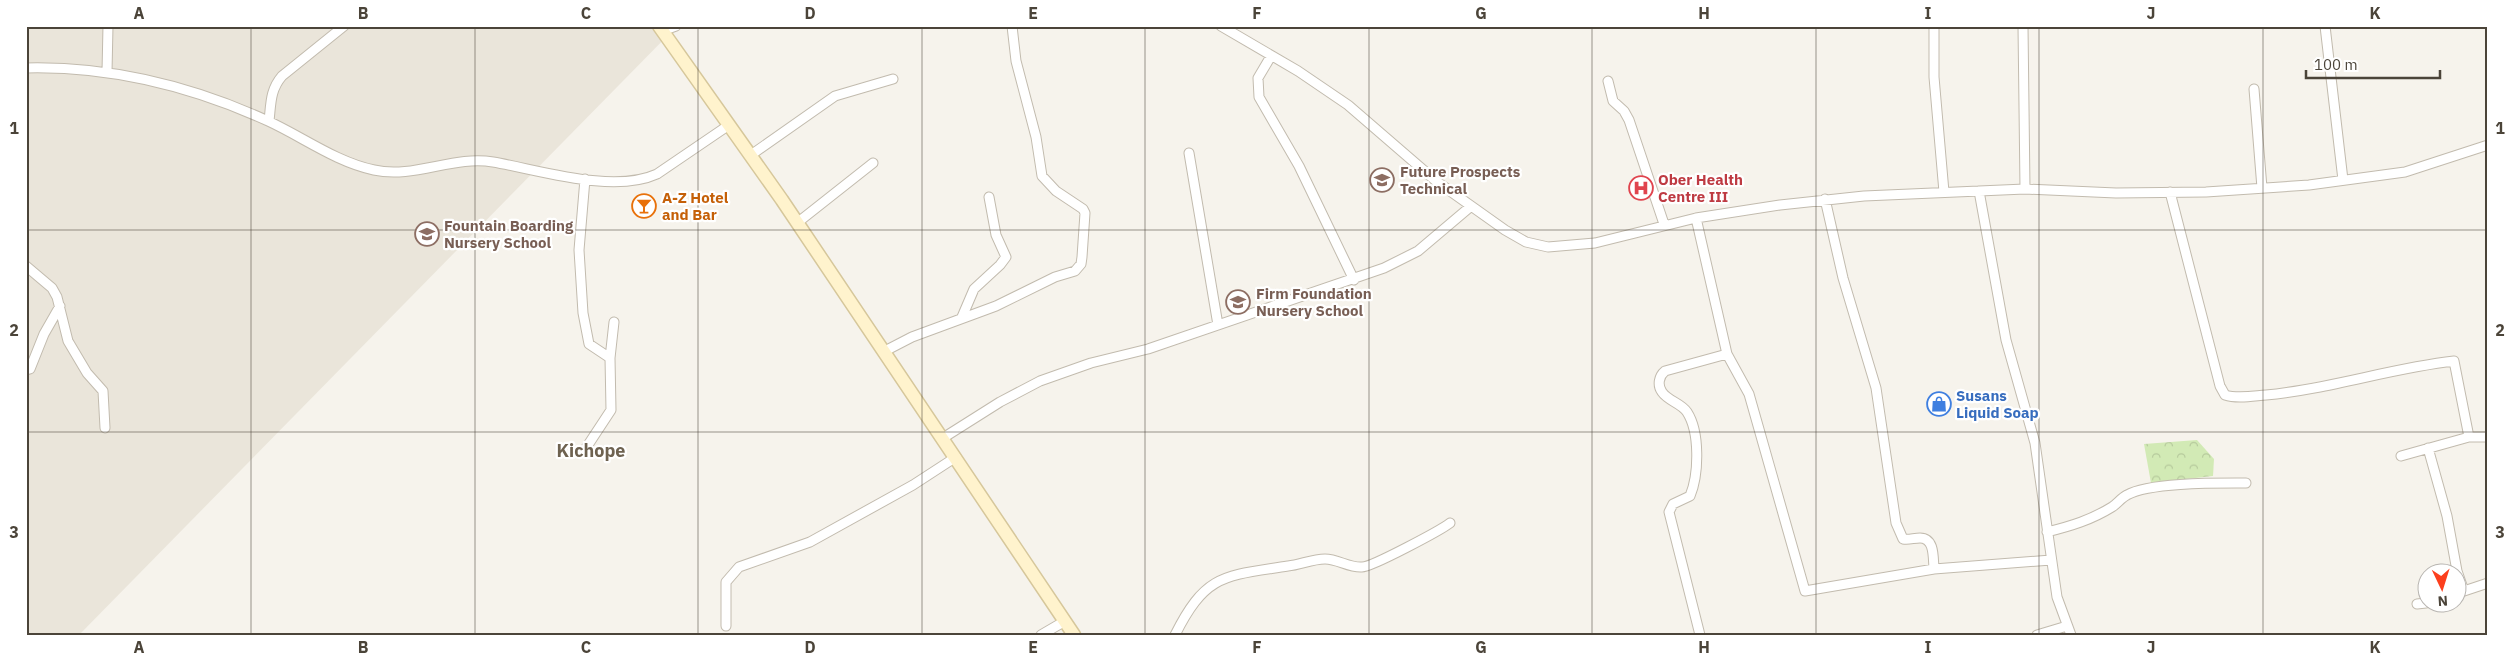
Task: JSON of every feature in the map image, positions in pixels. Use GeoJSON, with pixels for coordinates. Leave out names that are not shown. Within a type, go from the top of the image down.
{"type":"FeatureCollection","features":[{"type":"Feature","properties":{"kind":"street"},"geometry":{"type":"LineString","coordinates":[[106,72],[108,26]]}},
{"type":"Feature","properties":{"kind":"street"},"geometry":{"type":"LineString","coordinates":[[268,121],[271,96],[275,85],[282,76],[344,26]]}},
{"type":"Feature","properties":{"kind":"street"},"geometry":{"type":"LineString","coordinates":[[676,26],[661,29],[751,155],[1074,635]]}},
{"type":"Feature","properties":{"kind":"street"},"geometry":{"type":"LineString","coordinates":[[883,352],[912,337],[996,306],[1055,277],[1075,271],[1081,264],[1085,213],[1083,209],[1056,191],[1042,176],[1036,137],[1016,61],[1012,26]]}},
{"type":"Feature","properties":{"kind":"street"},"geometry":{"type":"LineString","coordinates":[[1221,26],[1348,105],[1436,181],[1470,207],[1515,237],[1548,247],[1595,243],[1664,224],[1825,199],[2024,189],[2116,193],[2170,192],[2262,188],[2343,180],[2405,172],[2488,145]]}},
{"type":"Feature","properties":{"kind":"street"},"geometry":{"type":"LineString","coordinates":[[1934,26],[1934,77],[1944,192]]}},
{"type":"Feature","properties":{"kind":"street"},"geometry":{"type":"LineString","coordinates":[[2023,26],[2024,189]]}},
{"type":"Feature","properties":{"kind":"street"},"geometry":{"type":"LineString","coordinates":[[2325,26],[2343,180]]}},
{"type":"Feature","properties":{"kind":"street"},"geometry":{"type":"LineString","coordinates":[[1271,56],[1258,78],[1259,96],[1299,166],[1354,280]]}},
{"type":"Feature","properties":{"kind":"street"},"geometry":{"type":"LineString","coordinates":[[26,68],[106,72],[147,78],[201,93],[268,121],[361,167],[374,170],[410,171],[483,160],[549,174],[608,182],[646,179],[657,174],[729,125]]}},
{"type":"Feature","properties":{"kind":"street"},"geometry":{"type":"LineString","coordinates":[[751,155],[835,96],[892,79]]}},
{"type":"Feature","properties":{"kind":"street"},"geometry":{"type":"LineString","coordinates":[[1608,81],[1613,101],[1624,111],[1630,120],[1664,224]]}},
{"type":"Feature","properties":{"kind":"street"},"geometry":{"type":"LineString","coordinates":[[2254,89],[2262,188]]}},
{"type":"Feature","properties":{"kind":"street"},"geometry":{"type":"LineString","coordinates":[[1189,154],[1218,325]]}},
{"type":"Feature","properties":{"kind":"street"},"geometry":{"type":"LineString","coordinates":[[797,223],[873,163]]}},
{"type":"Feature","properties":{"kind":"street"},"geometry":{"type":"LineString","coordinates":[[585,178],[578,250],[583,313],[589,344],[610,358]]}},
{"type":"Feature","properties":{"kind":"street"},"geometry":{"type":"LineString","coordinates":[[1979,191],[2006,340],[2035,443],[2057,597],[2071,635]]}},
{"type":"Feature","properties":{"kind":"street"},"geometry":{"type":"LineString","coordinates":[[2170,192],[2220,386],[2225,395],[2233,397],[2281,393],[2354,381],[2414,366],[2454,361],[2469,437]]}},
{"type":"Feature","properties":{"kind":"street"},"geometry":{"type":"LineString","coordinates":[[962,317],[974,289],[1000,266],[1006,257],[996,235],[989,197]]}},
{"type":"Feature","properties":{"kind":"street"},"geometry":{"type":"LineString","coordinates":[[1825,199],[1843,278],[1876,388],[1896,524],[1903,539],[1924,538],[1929,542],[1932,549],[1934,568]]}},
{"type":"Feature","properties":{"kind":"street"},"geometry":{"type":"LineString","coordinates":[[943,438],[1000,402],[1040,381],[1091,363],[1148,349],[1354,280],[1418,251],[1470,207]]}},
{"type":"Feature","properties":{"kind":"street"},"geometry":{"type":"LineString","coordinates":[[1696,218],[1727,354],[1749,394],[1805,591],[1934,568],[2051,560]]}},
{"type":"Feature","properties":{"kind":"street"},"geometry":{"type":"LineString","coordinates":[[26,266],[52,288],[60,306],[68,341],[87,373],[103,391],[106,428]]}},
{"type":"Feature","properties":{"kind":"street"},"geometry":{"type":"LineString","coordinates":[[26,370],[30,370],[44,334],[60,306]]}},
{"type":"Feature","properties":{"kind":"street"},"geometry":{"type":"LineString","coordinates":[[586,448],[611,410],[610,358],[614,322]]}},
{"type":"Feature","properties":{"kind":"street"},"geometry":{"type":"LineString","coordinates":[[1700,635],[1669,512],[1672,504],[1690,496],[1697,470],[1698,457],[1687,412],[1664,394],[1660,386],[1660,378],[1665,371],[1727,354]]}},
{"type":"Feature","properties":{"kind":"street"},"geometry":{"type":"LineString","coordinates":[[2401,456],[2469,437],[2488,437]]}},
{"type":"Feature","properties":{"kind":"street"},"geometry":{"type":"LineString","coordinates":[[2428,448],[2447,516],[2457,564]]}},
{"type":"Feature","properties":{"kind":"street"},"geometry":{"type":"LineString","coordinates":[[726,626],[726,582],[739,566],[810,542],[913,484],[956,457]]}},
{"type":"Feature","properties":{"kind":"street"},"geometry":{"type":"LineString","coordinates":[[2048,532],[2078,525],[2114,506],[2127,495],[2140,490],[2199,484],[2246,483]]}},
{"type":"Feature","properties":{"kind":"street"},"geometry":{"type":"LineString","coordinates":[[1175,635],[1195,600],[1225,578],[1243,572],[1286,567],[1320,559],[1337,560],[1362,568],[1381,561],[1398,550],[1441,530],[1450,523]]}},
{"type":"Feature","properties":{"kind":"street"},"geometry":{"type":"LineString","coordinates":[[2466,590],[2488,583]]}},
{"type":"Feature","properties":{"kind":"street"},"geometry":{"type":"LineString","coordinates":[[1041,635],[1065,622]]}},
{"type":"Feature","properties":{"kind":"street"},"geometry":{"type":"LineString","coordinates":[[2037,635],[2067,626]]}},
{"type":"Feature","properties":{"kind":"shaded area"},"geometry":{"type":"Polygon","coordinates":[[[26,26],[677,26],[79,635],[26,635],[26,26]]]}},
{"type":"Feature","properties":{"kind":"green space"},"geometry":{"type":"Polygon","coordinates":[[[2197,440],[2214,459],[2213,476],[2151,483],[2144,444],[2197,440]]]}},
{"type":"Feature","properties":{"kind":"place","name":"Future Prospects Technical"},"geometry":{"type":"Point","coordinates":[1382,180]}},
{"type":"Feature","properties":{"kind":"place","name":"Ober Health Centre III"},"geometry":{"type":"Point","coordinates":[1641,188]}},
{"type":"Feature","properties":{"kind":"place","name":"A-Z Hotel and Bar"},"geometry":{"type":"Point","coordinates":[644,206]}},
{"type":"Feature","properties":{"kind":"place","name":"Fountain Boarding Nursery School"},"geometry":{"type":"Point","coordinates":[427,234]}},
{"type":"Feature","properties":{"kind":"place","name":"Firm Foundation Nursery School"},"geometry":{"type":"Point","coordinates":[1238,302]}},
{"type":"Feature","properties":{"kind":"place","name":"Susans Liquid Soap"},"geometry":{"type":"Point","coordinates":[1939,404]}},
{"type":"Feature","properties":{"kind":"district","name":"Kichope"},"geometry":{"type":"Point","coordinates":[591,450]}}]}
